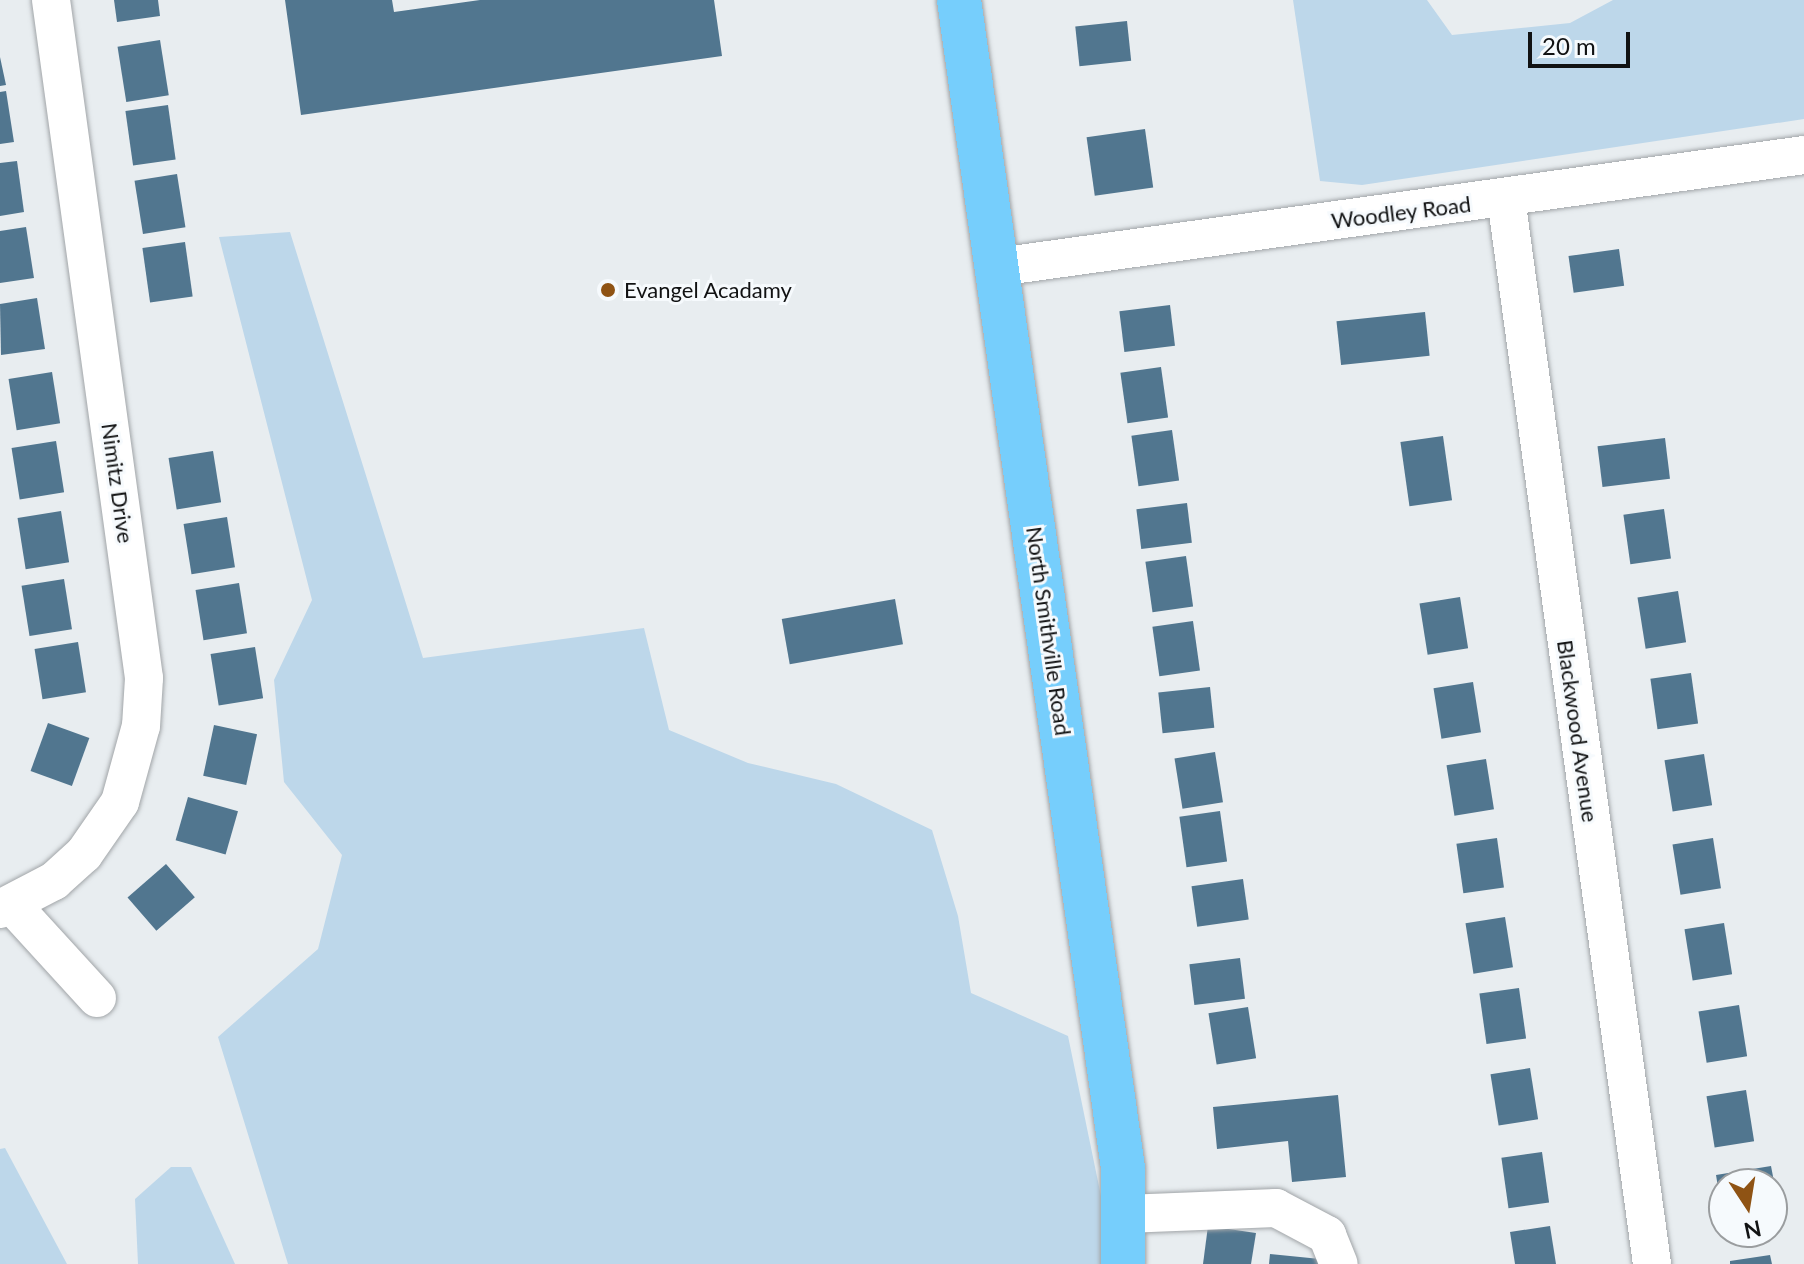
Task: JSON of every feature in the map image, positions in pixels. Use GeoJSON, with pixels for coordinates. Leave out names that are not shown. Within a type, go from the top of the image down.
{"type":"FeatureCollection","features":[{"type":"Feature","properties":{"kind":"main road","name":"North Smithville Road"},"geometry":{"type":"LineString","coordinates":[[959,0],[1123,1169],[1123,1264]]}},
{"type":"Feature","properties":{"kind":"street","name":"Nimitz Drive"},"geometry":{"type":"LineString","coordinates":[[6,907],[54,881],[84,854],[120,802],[141,726],[144,678],[51,0]]}},
{"type":"Feature","properties":{"kind":"street","name":"Woodley Road"},"geometry":{"type":"LineString","coordinates":[[998,267],[1804,155]]}},
{"type":"Feature","properties":{"kind":"street","name":"Blackwood Avenue"},"geometry":{"type":"LineString","coordinates":[[1506,198],[1652,1264]]}},
{"type":"Feature","properties":{"kind":"street"},"geometry":{"type":"LineString","coordinates":[[6,907],[97,998]]}},
{"type":"Feature","properties":{"kind":"street"},"geometry":{"type":"LineString","coordinates":[[1125,1214],[1276,1208],[1327,1235],[1339,1264]]}},
{"type":"Feature","properties":{"kind":"shaded area"},"geometry":{"type":"Polygon","coordinates":[[[1293,0],[1427,0],[1452,35],[1570,23],[1613,0],[1804,0],[1804,119],[1362,185],[1320,181],[1293,0]]]}},
{"type":"Feature","properties":{"kind":"shaded area"},"geometry":{"type":"Polygon","coordinates":[[[290,232],[423,658],[644,628],[669,730],[748,763],[836,784],[932,830],[958,916],[971,993],[1068,1036],[1115,1264],[288,1264],[218,1037],[318,949],[342,855],[284,782],[274,680],[312,600],[219,237],[290,232]]]}},
{"type":"Feature","properties":{"kind":"shaded area"},"geometry":{"type":"Polygon","coordinates":[[[5,1148],[67,1264],[0,1264],[0,1149],[5,1148]]]}},
{"type":"Feature","properties":{"kind":"shaded area"},"geometry":{"type":"Polygon","coordinates":[[[171,1167],[191,1167],[235,1264],[138,1264],[135,1199],[171,1167]]]}},
{"type":"Feature","properties":{"kind":"building"},"geometry":{"type":"Polygon","coordinates":[[[114,0],[158,0],[160,16],[117,22],[114,0]]]}},
{"type":"Feature","properties":{"kind":"building"},"geometry":{"type":"Polygon","coordinates":[[[285,0],[392,0],[394,12],[480,0],[714,0],[722,56],[301,115],[285,0]]]}},
{"type":"Feature","properties":{"kind":"building"},"geometry":{"type":"Polygon","coordinates":[[[1127,21],[1131,61],[1079,66],[1075,26],[1127,21]]]}},
{"type":"Feature","properties":{"kind":"building"},"geometry":{"type":"Polygon","coordinates":[[[160,40],[169,95],[126,102],[118,47],[160,40]]]}},
{"type":"Feature","properties":{"kind":"building"},"geometry":{"type":"Polygon","coordinates":[[[0,57],[6,85],[0,86],[0,57]]]}},
{"type":"Feature","properties":{"kind":"building"},"geometry":{"type":"Polygon","coordinates":[[[6,91],[14,142],[0,144],[0,92],[6,91]]]}},
{"type":"Feature","properties":{"kind":"building"},"geometry":{"type":"Polygon","coordinates":[[[168,105],[176,159],[133,165],[125,111],[168,105]]]}},
{"type":"Feature","properties":{"kind":"building"},"geometry":{"type":"Polygon","coordinates":[[[1145,129],[1153,187],[1095,196],[1087,137],[1145,129]]]}},
{"type":"Feature","properties":{"kind":"building"},"geometry":{"type":"Polygon","coordinates":[[[17,161],[24,212],[0,216],[0,163],[17,161]]]}},
{"type":"Feature","properties":{"kind":"building"},"geometry":{"type":"Polygon","coordinates":[[[177,174],[185,227],[143,234],[135,181],[177,174]]]}},
{"type":"Feature","properties":{"kind":"building"},"geometry":{"type":"Polygon","coordinates":[[[26,227],[34,278],[0,283],[0,231],[26,227]]]}},
{"type":"Feature","properties":{"kind":"building"},"geometry":{"type":"Polygon","coordinates":[[[185,242],[193,296],[150,302],[142,248],[185,242]]]}},
{"type":"Feature","properties":{"kind":"building"},"geometry":{"type":"Polygon","coordinates":[[[1619,249],[1624,286],[1574,293],[1568,256],[1619,249]]]}},
{"type":"Feature","properties":{"kind":"building"},"geometry":{"type":"Polygon","coordinates":[[[37,298],[45,349],[1,355],[0,304],[37,298]]]}},
{"type":"Feature","properties":{"kind":"building"},"geometry":{"type":"Polygon","coordinates":[[[1170,305],[1175,346],[1124,352],[1119,311],[1170,305]]]}},
{"type":"Feature","properties":{"kind":"building"},"geometry":{"type":"Polygon","coordinates":[[[1425,312],[1430,356],[1341,365],[1336,321],[1425,312]]]}},
{"type":"Feature","properties":{"kind":"building"},"geometry":{"type":"Polygon","coordinates":[[[1161,367],[1168,418],[1127,423],[1120,373],[1161,367]]]}},
{"type":"Feature","properties":{"kind":"building"},"geometry":{"type":"Polygon","coordinates":[[[52,372],[60,423],[17,430],[9,379],[52,372]]]}},
{"type":"Feature","properties":{"kind":"building"},"geometry":{"type":"Polygon","coordinates":[[[1172,430],[1179,481],[1138,486],[1131,436],[1172,430]]]}},
{"type":"Feature","properties":{"kind":"building"},"geometry":{"type":"Polygon","coordinates":[[[1443,436],[1452,500],[1409,506],[1400,442],[1443,436]]]}},
{"type":"Feature","properties":{"kind":"building"},"geometry":{"type":"Polygon","coordinates":[[[1665,438],[1670,479],[1603,487],[1598,446],[1665,438]]]}},
{"type":"Feature","properties":{"kind":"building"},"geometry":{"type":"Polygon","coordinates":[[[56,441],[64,492],[20,499],[12,448],[56,441]]]}},
{"type":"Feature","properties":{"kind":"building"},"geometry":{"type":"Polygon","coordinates":[[[213,451],[221,502],[177,509],[169,458],[213,451]]]}},
{"type":"Feature","properties":{"kind":"building"},"geometry":{"type":"Polygon","coordinates":[[[1187,503],[1192,543],[1141,549],[1136,509],[1187,503]]]}},
{"type":"Feature","properties":{"kind":"building"},"geometry":{"type":"Polygon","coordinates":[[[1664,509],[1671,559],[1630,564],[1623,515],[1664,509]]]}},
{"type":"Feature","properties":{"kind":"building"},"geometry":{"type":"Polygon","coordinates":[[[61,511],[69,562],[26,569],[18,518],[61,511]]]}},
{"type":"Feature","properties":{"kind":"building"},"geometry":{"type":"Polygon","coordinates":[[[227,517],[235,567],[192,574],[184,524],[227,517]]]}},
{"type":"Feature","properties":{"kind":"building"},"geometry":{"type":"Polygon","coordinates":[[[1186,556],[1193,607],[1152,612],[1145,562],[1186,556]]]}},
{"type":"Feature","properties":{"kind":"building"},"geometry":{"type":"Polygon","coordinates":[[[64,579],[72,629],[30,636],[22,586],[64,579]]]}},
{"type":"Feature","properties":{"kind":"building"},"geometry":{"type":"Polygon","coordinates":[[[239,583],[247,633],[204,640],[196,590],[239,583]]]}},
{"type":"Feature","properties":{"kind":"building"},"geometry":{"type":"Polygon","coordinates":[[[1678,591],[1686,642],[1646,649],[1638,597],[1678,591]]]}},
{"type":"Feature","properties":{"kind":"building"},"geometry":{"type":"Polygon","coordinates":[[[1460,597],[1468,648],[1428,655],[1420,603],[1460,597]]]}},
{"type":"Feature","properties":{"kind":"building"},"geometry":{"type":"Polygon","coordinates":[[[895,599],[903,644],[790,664],[782,619],[895,599]]]}},
{"type":"Feature","properties":{"kind":"building"},"geometry":{"type":"Polygon","coordinates":[[[1193,621],[1200,671],[1159,676],[1152,627],[1193,621]]]}},
{"type":"Feature","properties":{"kind":"building"},"geometry":{"type":"Polygon","coordinates":[[[78,642],[86,692],[43,699],[35,649],[78,642]]]}},
{"type":"Feature","properties":{"kind":"building"},"geometry":{"type":"Polygon","coordinates":[[[255,647],[263,698],[219,705],[211,654],[255,647]]]}},
{"type":"Feature","properties":{"kind":"building"},"geometry":{"type":"Polygon","coordinates":[[[1691,673],[1698,724],[1657,729],[1650,679],[1691,673]]]}},
{"type":"Feature","properties":{"kind":"building"},"geometry":{"type":"Polygon","coordinates":[[[1473,682],[1481,732],[1441,739],[1433,688],[1473,682]]]}},
{"type":"Feature","properties":{"kind":"building"},"geometry":{"type":"Polygon","coordinates":[[[1210,687],[1214,728],[1163,733],[1158,692],[1210,687]]]}},
{"type":"Feature","properties":{"kind":"building"},"geometry":{"type":"Polygon","coordinates":[[[48,723],[89,738],[72,786],[31,771],[48,723]]]}},
{"type":"Feature","properties":{"kind":"building"},"geometry":{"type":"Polygon","coordinates":[[[214,725],[257,734],[246,785],[203,776],[214,725]]]}},
{"type":"Feature","properties":{"kind":"building"},"geometry":{"type":"Polygon","coordinates":[[[1215,752],[1223,802],[1182,809],[1175,758],[1215,752]]]}},
{"type":"Feature","properties":{"kind":"building"},"geometry":{"type":"Polygon","coordinates":[[[1704,754],[1712,805],[1673,812],[1664,760],[1704,754]]]}},
{"type":"Feature","properties":{"kind":"building"},"geometry":{"type":"Polygon","coordinates":[[[1486,759],[1494,809],[1454,816],[1446,765],[1486,759]]]}},
{"type":"Feature","properties":{"kind":"building"},"geometry":{"type":"Polygon","coordinates":[[[188,797],[238,811],[226,855],[176,840],[188,797]]]}},
{"type":"Feature","properties":{"kind":"building"},"geometry":{"type":"Polygon","coordinates":[[[1220,811],[1227,862],[1186,867],[1179,817],[1220,811]]]}},
{"type":"Feature","properties":{"kind":"building"},"geometry":{"type":"Polygon","coordinates":[[[1497,838],[1504,888],[1463,893],[1456,844],[1497,838]]]}},
{"type":"Feature","properties":{"kind":"building"},"geometry":{"type":"Polygon","coordinates":[[[1713,838],[1721,888],[1680,895],[1673,844],[1713,838]]]}},
{"type":"Feature","properties":{"kind":"building"},"geometry":{"type":"Polygon","coordinates":[[[166,864],[195,897],[156,931],[128,897],[166,864]]]}},
{"type":"Feature","properties":{"kind":"building"},"geometry":{"type":"Polygon","coordinates":[[[1243,879],[1249,920],[1197,927],[1192,886],[1243,879]]]}},
{"type":"Feature","properties":{"kind":"building"},"geometry":{"type":"Polygon","coordinates":[[[1505,917],[1513,967],[1473,974],[1465,923],[1505,917]]]}},
{"type":"Feature","properties":{"kind":"building"},"geometry":{"type":"Polygon","coordinates":[[[1724,923],[1732,974],[1693,981],[1684,929],[1724,923]]]}},
{"type":"Feature","properties":{"kind":"building"},"geometry":{"type":"Polygon","coordinates":[[[1240,958],[1245,999],[1194,1005],[1189,964],[1240,958]]]}},
{"type":"Feature","properties":{"kind":"building"},"geometry":{"type":"Polygon","coordinates":[[[1519,988],[1526,1039],[1486,1044],[1479,994],[1519,988]]]}},
{"type":"Feature","properties":{"kind":"building"},"geometry":{"type":"Polygon","coordinates":[[[1739,1005],[1747,1056],[1707,1063],[1699,1011],[1739,1005]]]}},
{"type":"Feature","properties":{"kind":"building"},"geometry":{"type":"Polygon","coordinates":[[[1248,1007],[1256,1058],[1217,1065],[1208,1013],[1248,1007]]]}},
{"type":"Feature","properties":{"kind":"building"},"geometry":{"type":"Polygon","coordinates":[[[1530,1068],[1538,1119],[1499,1126],[1490,1074],[1530,1068]]]}},
{"type":"Feature","properties":{"kind":"building"},"geometry":{"type":"Polygon","coordinates":[[[1746,1090],[1754,1141],[1715,1148],[1706,1096],[1746,1090]]]}},
{"type":"Feature","properties":{"kind":"building"},"geometry":{"type":"Polygon","coordinates":[[[1338,1095],[1346,1177],[1292,1182],[1288,1141],[1217,1149],[1213,1107],[1338,1095]]]}},
{"type":"Feature","properties":{"kind":"building"},"geometry":{"type":"Polygon","coordinates":[[[1542,1152],[1549,1203],[1508,1208],[1501,1158],[1542,1152]]]}},
{"type":"Feature","properties":{"kind":"building"},"geometry":{"type":"Polygon","coordinates":[[[1208,1226],[1256,1233],[1251,1264],[1203,1264],[1208,1226]]]}},
{"type":"Feature","properties":{"kind":"building"},"geometry":{"type":"Polygon","coordinates":[[[1550,1226],[1556,1264],[1515,1264],[1510,1232],[1550,1226]]]}},
{"type":"Feature","properties":{"kind":"building"},"geometry":{"type":"Polygon","coordinates":[[[1270,1254],[1320,1259],[1319,1264],[1269,1264],[1270,1254]]]}},
{"type":"Feature","properties":{"kind":"building"},"geometry":{"type":"Polygon","coordinates":[[[1770,1255],[1772,1264],[1730,1264],[1730,1261],[1770,1255]]]}},
{"type":"Feature","properties":{"kind":"place","name":"Evangel Acadamy"},"geometry":{"type":"Point","coordinates":[608,290]}}]}
